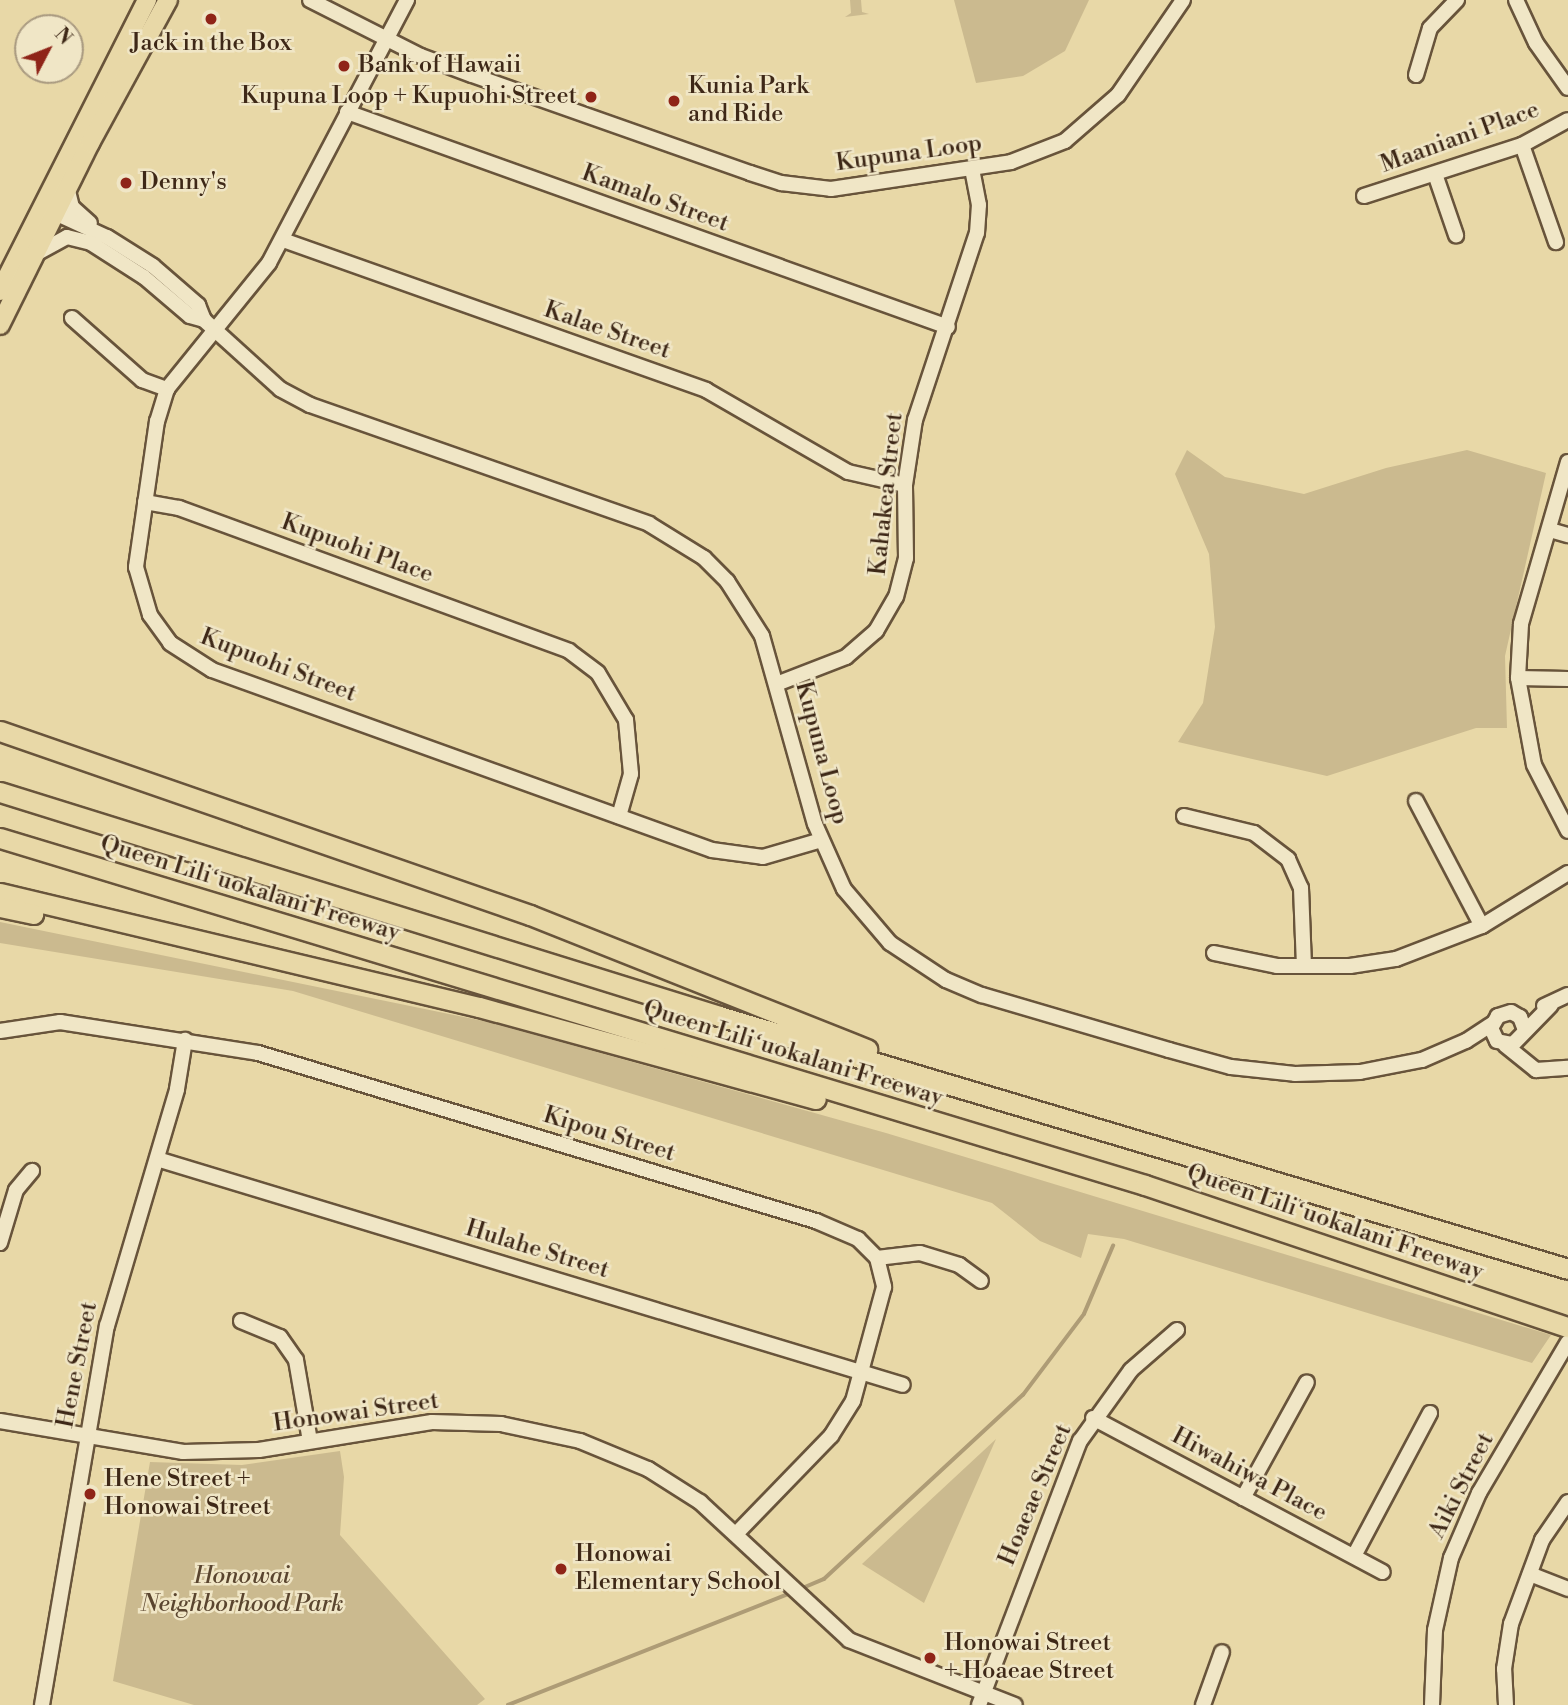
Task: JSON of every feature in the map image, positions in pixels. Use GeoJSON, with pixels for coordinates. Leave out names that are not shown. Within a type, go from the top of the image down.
{"type":"FeatureCollection","features":[{"type":"Feature","properties":{"kind":"highway"},"geometry":{"type":"LineString","coordinates":[[0,731],[530,915],[992,1098]]}},
{"type":"Feature","properties":{"kind":"highway","name":"Queen Liliʻuokalani Freeway"},"geometry":{"type":"LineString","coordinates":[[0,792],[992,1098],[1568,1269]]}},
{"type":"Feature","properties":{"kind":"highway","name":"Queen Liliʻuokalani Freeway"},"geometry":{"type":"LineString","coordinates":[[0,838],[1145,1185],[1561,1325]]}},
{"type":"Feature","properties":{"kind":"highway"},"geometry":{"type":"LineString","coordinates":[[0,893],[173,937],[479,1007],[702,1071],[1021,1149]]}},
{"type":"Feature","properties":{"kind":"highway"},"geometry":{"type":"LineString","coordinates":[[0,907],[173,937]]}},
{"type":"Feature","properties":{"kind":"main road"},"geometry":{"type":"LineString","coordinates":[[0,291],[48,209],[147,0]]}},
{"type":"Feature","properties":{"kind":"main road"},"geometry":{"type":"LineString","coordinates":[[0,325],[35,254],[48,209],[67,187],[168,0]]}},
{"type":"Feature","properties":{"kind":"street","name":"Kupuna Loop"},"geometry":{"type":"LineString","coordinates":[[310,0],[386,39],[472,75],[780,183],[857,187],[972,169],[1041,152],[1091,122],[1126,85],[1183,0]]}},
{"type":"Feature","properties":{"kind":"street","name":"Kupuohi Street"},"geometry":{"type":"LineString","coordinates":[[407,0],[283,240],[253,285],[208,324],[167,389],[156,421],[136,567],[143,600],[170,643],[197,663],[712,850],[746,857],[780,854],[821,840]]}},
{"type":"Feature","properties":{"kind":"street"},"geometry":{"type":"LineString","coordinates":[[1416,75],[1430,28],[1457,0]]}},
{"type":"Feature","properties":{"kind":"street"},"geometry":{"type":"LineString","coordinates":[[1516,0],[1536,43],[1568,88]]}},
{"type":"Feature","properties":{"kind":"street","name":"Kamalo Street"},"geometry":{"type":"LineString","coordinates":[[348,112],[948,327]]}},
{"type":"Feature","properties":{"kind":"street","name":"Maaniani Place"},"geometry":{"type":"LineString","coordinates":[[1364,195],[1522,145],[1568,120]]}},
{"type":"Feature","properties":{"kind":"street"},"geometry":{"type":"LineString","coordinates":[[1522,145],[1556,242]]}},
{"type":"Feature","properties":{"kind":"street","name":"Kahakea Street"},"geometry":{"type":"LineString","coordinates":[[779,683],[846,657],[887,615],[906,558],[905,485],[915,420],[977,233],[979,205],[972,169]]}},
{"type":"Feature","properties":{"kind":"street"},"geometry":{"type":"LineString","coordinates":[[1435,174],[1456,235]]}},
{"type":"Feature","properties":{"kind":"street"},"geometry":{"type":"LineString","coordinates":[[67,187],[75,212],[107,237]]}},
{"type":"Feature","properties":{"kind":"street","name":"Kupuna Loop"},"geometry":{"type":"LineString","coordinates":[[48,209],[107,237],[168,278],[198,306],[208,324],[257,372],[310,405],[649,524],[678,539],[727,581],[747,607],[779,683],[821,840],[844,889],[890,943],[918,965],[982,995],[1231,1067],[1296,1074],[1360,1072],[1501,1043],[1522,1029],[1507,1012],[1440,1055]]}},
{"type":"Feature","properties":{"kind":"street","name":"Kupuna Loop"},"geometry":{"type":"LineString","coordinates":[[35,254],[67,237],[91,243],[144,277],[190,316],[208,324]]}},
{"type":"Feature","properties":{"kind":"street","name":"Kalae Street"},"geometry":{"type":"LineString","coordinates":[[283,240],[706,390],[848,472],[905,485]]}},
{"type":"Feature","properties":{"kind":"street"},"geometry":{"type":"LineString","coordinates":[[72,318],[142,380],[167,389]]}},
{"type":"Feature","properties":{"kind":"street"},"geometry":{"type":"LineString","coordinates":[[1568,463],[1521,624],[1518,678],[1534,765],[1568,831]]}},
{"type":"Feature","properties":{"kind":"street","name":"Kupuohi Place"},"geometry":{"type":"LineString","coordinates":[[145,502],[179,509],[553,643],[598,673],[626,720],[631,774],[619,816]]}},
{"type":"Feature","properties":{"kind":"street"},"geometry":{"type":"LineString","coordinates":[[1550,530],[1568,535]]}},
{"type":"Feature","properties":{"kind":"street"},"geometry":{"type":"LineString","coordinates":[[1518,678],[1568,679]]}},
{"type":"Feature","properties":{"kind":"street"},"geometry":{"type":"LineString","coordinates":[[1416,801],[1482,926]]}},
{"type":"Feature","properties":{"kind":"street"},"geometry":{"type":"LineString","coordinates":[[1184,816],[1254,833],[1288,859],[1301,888],[1304,965]]}},
{"type":"Feature","properties":{"kind":"street"},"geometry":{"type":"LineString","coordinates":[[1214,953],[1277,966],[1396,959],[1440,946],[1482,926],[1568,873]]}},
{"type":"Feature","properties":{"kind":"street"},"geometry":{"type":"LineString","coordinates":[[1542,1070],[1522,1029],[1568,995]]}},
{"type":"Feature","properties":{"kind":"street","name":"Kipou Street"},"geometry":{"type":"LineString","coordinates":[[0,1031],[60,1022],[258,1053],[816,1221],[858,1239],[877,1258]]}},
{"type":"Feature","properties":{"kind":"street"},"geometry":{"type":"LineString","coordinates":[[1492,1024],[1501,1043],[1526,1065],[1542,1070],[1568,1068]]}},
{"type":"Feature","properties":{"kind":"street","name":"Hene Street"},"geometry":{"type":"LineString","coordinates":[[42,1705],[107,1326],[157,1159],[185,1040]]}},
{"type":"Feature","properties":{"kind":"street","name":"Hulahe Street"},"geometry":{"type":"LineString","coordinates":[[157,1159],[903,1385]]}},
{"type":"Feature","properties":{"kind":"street"},"geometry":{"type":"LineString","coordinates":[[0,1243],[16,1190],[32,1171]]}},
{"type":"Feature","properties":{"kind":"street"},"geometry":{"type":"LineString","coordinates":[[737,1533],[838,1428],[861,1372],[881,1307],[884,1287],[877,1258],[920,1253],[959,1265],[981,1280]]}},
{"type":"Feature","properties":{"kind":"street"},"geometry":{"type":"LineString","coordinates":[[241,1321],[280,1337],[296,1360],[310,1441]]}},
{"type":"Feature","properties":{"kind":"street","name":"Hoaeae Street"},"geometry":{"type":"LineString","coordinates":[[980,1700],[1068,1465],[1093,1418],[1131,1370],[1177,1330]]}},
{"type":"Feature","properties":{"kind":"street","name":"Aiki Street"},"geometry":{"type":"LineString","coordinates":[[1432,1705],[1435,1630],[1451,1558],[1479,1493],[1568,1342]]}},
{"type":"Feature","properties":{"kind":"street"},"geometry":{"type":"LineString","coordinates":[[1243,1498],[1307,1382]]}},
{"type":"Feature","properties":{"kind":"street"},"geometry":{"type":"LineString","coordinates":[[1354,1556],[1430,1413]]}},
{"type":"Feature","properties":{"kind":"street","name":"Hiwahiwa Place"},"geometry":{"type":"LineString","coordinates":[[1093,1418],[1383,1572]]}},
{"type":"Feature","properties":{"kind":"street","name":"Honowai Street"},"geometry":{"type":"LineString","coordinates":[[0,1422],[209,1452],[310,1441],[432,1422],[501,1424],[549,1432],[603,1449],[648,1469],[700,1502],[737,1533],[809,1608],[869,1651],[980,1700],[1015,1705]]}},
{"type":"Feature","properties":{"kind":"street"},"geometry":{"type":"LineString","coordinates":[[1506,1705],[1506,1648],[1530,1574],[1551,1522],[1568,1502]]}},
{"type":"Feature","properties":{"kind":"street"},"geometry":{"type":"LineString","coordinates":[[1530,1574],[1568,1589]]}},
{"type":"Feature","properties":{"kind":"street"},"geometry":{"type":"LineString","coordinates":[[1203,1705],[1222,1652]]}},
{"type":"Feature","properties":{"kind":"green space"},"geometry":{"type":"Polygon","coordinates":[[[850,0],[861,0],[862,12],[869,14],[845,17],[851,13],[850,0]]]}},
{"type":"Feature","properties":{"kind":"green space"},"geometry":{"type":"Polygon","coordinates":[[[954,0],[1089,0],[1065,51],[1023,76],[976,83],[954,0]]]}},
{"type":"Feature","properties":{"kind":"green space"},"geometry":{"type":"Polygon","coordinates":[[[1187,450],[1225,477],[1304,494],[1386,468],[1467,450],[1546,473],[1505,656],[1507,728],[1476,728],[1327,776],[1178,742],[1203,703],[1215,627],[1209,554],[1175,474],[1187,450]]]}},
{"type":"Feature","properties":{"kind":"green space"},"geometry":{"type":"Polygon","coordinates":[[[0,922],[493,1023],[886,1133],[1551,1335],[1532,1363],[1124,1239],[1088,1234],[1081,1258],[1040,1241],[992,1203],[293,991],[0,943],[0,922]]]}},
{"type":"Feature","properties":{"kind":"green space"},"geometry":{"type":"Polygon","coordinates":[[[996,1439],[924,1603],[862,1564],[897,1531],[996,1439]]]}},
{"type":"Feature","properties":{"kind":"green space","name":"Honowai Neighborhood Park"},"geometry":{"type":"Polygon","coordinates":[[[340,1451],[344,1477],[340,1535],[485,1699],[477,1705],[194,1705],[113,1681],[150,1462],[242,1465],[340,1451]]]}},
{"type":"Feature","properties":{"kind":"waterway"},"geometry":{"type":"LineString","coordinates":[[798,1590],[824,1579],[1023,1395],[1084,1314],[1113,1246]]}},
{"type":"Feature","properties":{"kind":"waterway"},"geometry":{"type":"LineString","coordinates":[[508,1705],[791,1593]]}},
{"type":"Feature","properties":{"kind":"place","name":"Jack in the Box"},"geometry":{"type":"Point","coordinates":[211,19]}},
{"type":"Feature","properties":{"kind":"place","name":"Bank of Hawaii"},"geometry":{"type":"Point","coordinates":[344,66]}},
{"type":"Feature","properties":{"kind":"place","name":"Kupuna Loop + Kupuohi Street"},"geometry":{"type":"Point","coordinates":[591,97]}},
{"type":"Feature","properties":{"kind":"place","name":"Kunia Park and Ride"},"geometry":{"type":"Point","coordinates":[674,101]}},
{"type":"Feature","properties":{"kind":"place","name":"Denny's"},"geometry":{"type":"Point","coordinates":[126,183]}},
{"type":"Feature","properties":{"kind":"place","name":"Hene Street + Honowai Street"},"geometry":{"type":"Point","coordinates":[90,1494]}},
{"type":"Feature","properties":{"kind":"place","name":"Honowai Elementary School"},"geometry":{"type":"Point","coordinates":[561,1569]}},
{"type":"Feature","properties":{"kind":"place","name":"Honowai Street + Hoaeae Street"},"geometry":{"type":"Point","coordinates":[930,1658]}}]}
